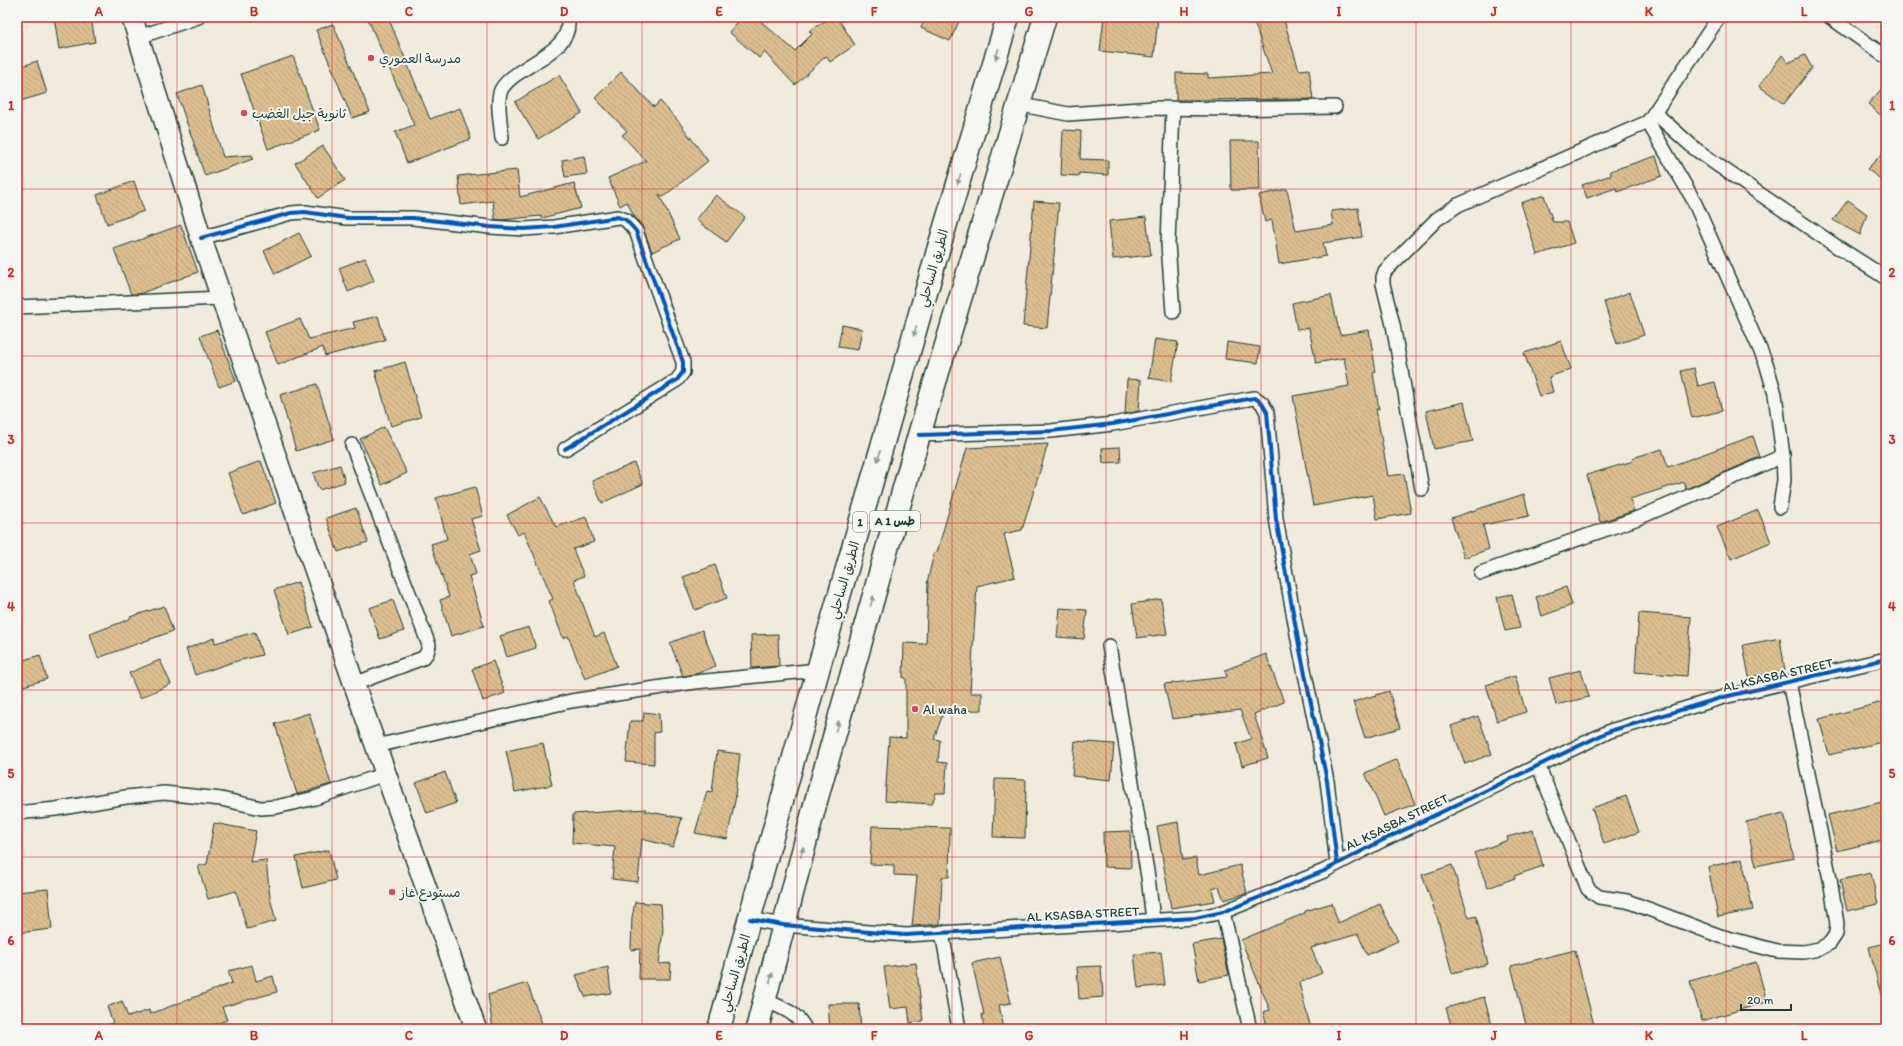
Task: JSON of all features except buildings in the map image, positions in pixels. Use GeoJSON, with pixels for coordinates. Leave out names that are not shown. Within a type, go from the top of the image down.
{"type":"FeatureCollection","features":[{"type":"Feature","properties":{"kind":"highway","name":"الطريق الساحلي"},"geometry":{"type":"LineString","coordinates":[[719,1029],[818,670],[939,247],[1008,17]]}},
{"type":"Feature","properties":{"kind":"highway","name":"A 1 طس"},"geometry":{"type":"LineString","coordinates":[[758,1029],[816,801],[919,435],[1017,104],[1045,17]]}},
{"type":"Feature","properties":{"kind":"main road"},"geometry":{"type":"LineString","coordinates":[[132,17],[201,238],[385,774],[476,1029]]}},
{"type":"Feature","properties":{"kind":"street"},"geometry":{"type":"LineString","coordinates":[[139,37],[198,17]]}},
{"type":"Feature","properties":{"kind":"street"},"geometry":{"type":"LineString","coordinates":[[502,138],[499,103],[501,90],[512,79],[555,48],[564,38],[569,26],[568,17]]}},
{"type":"Feature","properties":{"kind":"street"},"geometry":{"type":"LineString","coordinates":[[1422,489],[1393,325],[1383,284],[1385,271],[1437,219],[1458,206],[1652,118],[1719,17]]}},
{"type":"Feature","properties":{"kind":"street"},"geometry":{"type":"LineString","coordinates":[[1830,17],[1886,57]]}},
{"type":"Feature","properties":{"kind":"street"},"geometry":{"type":"LineString","coordinates":[[1017,104],[1068,114],[1146,109],[1335,107]]}},
{"type":"Feature","properties":{"kind":"street"},"geometry":{"type":"LineString","coordinates":[[1173,109],[1168,244],[1173,312]]}},
{"type":"Feature","properties":{"kind":"street"},"geometry":{"type":"LineString","coordinates":[[1652,118],[1713,162],[1836,246],[1886,278]]}},
{"type":"Feature","properties":{"kind":"street"},"geometry":{"type":"LineString","coordinates":[[1652,118],[1693,199],[1766,363],[1775,394],[1783,456],[1784,480],[1780,507]]}},
{"type":"Feature","properties":{"kind":"street"},"geometry":{"type":"LineString","coordinates":[[201,238],[291,213],[305,212],[347,218],[413,218],[490,227],[524,229],[554,227],[613,217],[626,220],[636,231],[683,362],[683,372],[677,380],[565,449]]}},
{"type":"Feature","properties":{"kind":"street"},"geometry":{"type":"LineString","coordinates":[[17,307],[222,298]]}},
{"type":"Feature","properties":{"kind":"street"},"geometry":{"type":"LineString","coordinates":[[919,435],[1051,431],[1113,424],[1255,398],[1262,403],[1267,412],[1276,518],[1299,645],[1327,782],[1337,863]]}},
{"type":"Feature","properties":{"kind":"street"},"geometry":{"type":"LineString","coordinates":[[352,445],[429,645],[423,658],[354,684]]}},
{"type":"Feature","properties":{"kind":"street"},"geometry":{"type":"LineString","coordinates":[[1481,573],[1638,518],[1783,456]]}},
{"type":"Feature","properties":{"kind":"street"},"geometry":{"type":"LineString","coordinates":[[1109,646],[1148,877],[1153,920]]}},
{"type":"Feature","properties":{"kind":"street","name":"AL KSASBA STREET"},"geometry":{"type":"LineString","coordinates":[[750,919],[784,925],[906,935],[1195,918],[1223,912],[1324,871],[1337,863],[1610,731],[1724,697],[1886,659]]}},
{"type":"Feature","properties":{"kind":"street"},"geometry":{"type":"LineString","coordinates":[[376,746],[571,701],[695,682],[818,670]]}},
{"type":"Feature","properties":{"kind":"street"},"geometry":{"type":"LineString","coordinates":[[1538,765],[1588,889],[1599,897],[1627,901],[1720,936],[1777,951],[1803,952],[1820,949],[1830,943],[1836,934],[1837,924],[1830,879],[1789,682]]}},
{"type":"Feature","properties":{"kind":"street"},"geometry":{"type":"LineString","coordinates":[[17,812],[56,809],[126,797],[164,793],[221,799],[261,808],[276,807],[315,798],[385,774]]}},
{"type":"Feature","properties":{"kind":"street"},"geometry":{"type":"LineString","coordinates":[[1223,912],[1250,1029]]}},
{"type":"Feature","properties":{"kind":"street"},"geometry":{"type":"LineString","coordinates":[[942,932],[959,1029]]}},
{"type":"Feature","properties":{"kind":"street"},"geometry":{"type":"LineString","coordinates":[[765,1000],[793,1014],[802,1022],[805,1029]]}},
{"type":"Feature","properties":{"kind":"cycle path"},"geometry":{"type":"LineString","coordinates":[[201,238],[291,213],[305,212],[347,218],[413,218],[490,227],[524,229],[554,227],[618,217],[626,220],[636,231],[683,362],[683,372],[677,380],[565,449]]}},
{"type":"Feature","properties":{"kind":"cycle path"},"geometry":{"type":"LineString","coordinates":[[919,435],[1051,431],[1113,424],[1255,398],[1262,403],[1267,412],[1276,519],[1299,645],[1327,781],[1337,863]]}},
{"type":"Feature","properties":{"kind":"cycle path"},"geometry":{"type":"LineString","coordinates":[[750,919],[783,925],[906,935],[1195,918],[1223,912],[1324,871],[1381,841],[1610,731],[1724,697],[1886,659]]}},
{"type":"Feature","properties":{"kind":"place","name":"مدرسة العموري"},"geometry":{"type":"Point","coordinates":[371,58]}},
{"type":"Feature","properties":{"kind":"place","name":"ثانوية جيل الغضب"},"geometry":{"type":"Point","coordinates":[244,113]}},
{"type":"Feature","properties":{"kind":"place","name":"Al waha"},"geometry":{"type":"Point","coordinates":[915,709]}},
{"type":"Feature","properties":{"kind":"place","name":"مستودع غاز"},"geometry":{"type":"Point","coordinates":[392,892]}}]}
